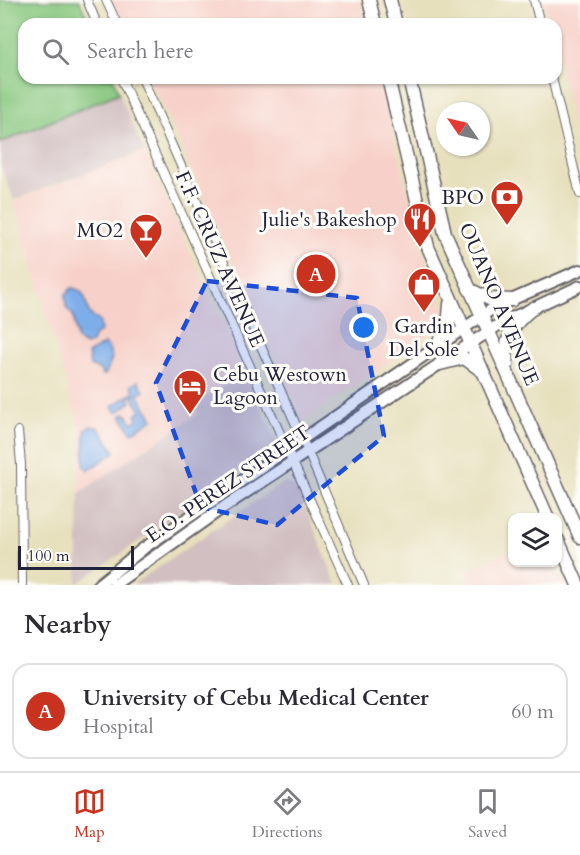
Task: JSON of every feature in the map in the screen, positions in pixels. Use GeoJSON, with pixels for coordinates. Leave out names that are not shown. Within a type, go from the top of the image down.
{"type":"FeatureCollection","features":[{"type":"Feature","properties":{"kind":"highway"},"geometry":{"type":"LineString","coordinates":[[369,0],[374,18]]}},
{"type":"Feature","properties":{"kind":"highway"},"geometry":{"type":"LineString","coordinates":[[390,0],[394,18]]}},
{"type":"Feature","properties":{"kind":"highway","name":"OUANO AVENUE"},"geometry":{"type":"LineString","coordinates":[[389,84],[428,247],[546,513]]}},
{"type":"Feature","properties":{"kind":"highway","name":"OUANO AVENUE"},"geometry":{"type":"LineString","coordinates":[[410,84],[445,233],[580,537]]}},
{"type":"Feature","properties":{"kind":"highway"},"geometry":{"type":"LineString","coordinates":[[434,349],[447,332],[451,321],[446,288]]}},
{"type":"Feature","properties":{"kind":"highway"},"geometry":{"type":"LineString","coordinates":[[469,290],[489,299],[512,300]]}},
{"type":"Feature","properties":{"kind":"highway"},"geometry":{"type":"LineString","coordinates":[[510,381],[506,358],[507,340],[517,322],[533,308]]}},
{"type":"Feature","properties":{"kind":"highway"},"geometry":{"type":"LineString","coordinates":[[440,364],[464,358],[484,372]]}},
{"type":"Feature","properties":{"kind":"highway"},"geometry":{"type":"LineString","coordinates":[[562,549],[578,585]]}},
{"type":"Feature","properties":{"kind":"main road","name":"E.O. PEREZ STREET"},"geometry":{"type":"LineString","coordinates":[[98,585],[144,548],[481,316],[580,270]]}},
{"type":"Feature","properties":{"kind":"main road","name":"E.O. PEREZ STREET"},"geometry":{"type":"LineString","coordinates":[[114,585],[488,332],[580,286]]}},
{"type":"Feature","properties":{"kind":"main road"},"geometry":{"type":"LineString","coordinates":[[144,548],[151,558]]}},
{"type":"Feature","properties":{"kind":"street"},"geometry":{"type":"LineString","coordinates":[[87,0],[94,18]]}},
{"type":"Feature","properties":{"kind":"street"},"geometry":{"type":"LineString","coordinates":[[106,0],[114,18]]}},
{"type":"Feature","properties":{"kind":"street"},"geometry":{"type":"LineString","coordinates":[[534,0],[538,18]]}},
{"type":"Feature","properties":{"kind":"street","name":"F.F. CRUZ AVENUE"},"geometry":{"type":"LineString","coordinates":[[124,84],[348,585]]}},
{"type":"Feature","properties":{"kind":"street","name":"F.F. CRUZ AVENUE"},"geometry":{"type":"LineString","coordinates":[[145,84],[302,438],[364,585]]}},
{"type":"Feature","properties":{"kind":"street"},"geometry":{"type":"LineString","coordinates":[[553,84],[580,194]]}},
{"type":"Feature","properties":{"kind":"street"},"geometry":{"type":"LineString","coordinates":[[18,431],[21,465],[22,585]]}},
{"type":"Feature","properties":{"kind":"highlighted area"},"geometry":{"type":"Polygon","coordinates":[[[207,281],[357,298],[384,436],[277,525],[201,507],[156,383],[207,281]]]}},
{"type":"Feature","properties":{"kind":"shaded area"},"geometry":{"type":"Polygon","coordinates":[[[111,0],[360,0],[364,18],[119,18],[111,0]]]}},
{"type":"Feature","properties":{"kind":"shaded area"},"geometry":{"type":"Polygon","coordinates":[[[543,0],[580,0],[580,153],[562,78],[562,18],[548,18],[543,0]]]}},
{"type":"Feature","properties":{"kind":"shaded area"},"geometry":{"type":"Polygon","coordinates":[[[151,84],[381,84],[423,251],[448,321],[303,421],[151,84]]]}},
{"type":"Feature","properties":{"kind":"shaded area"},"geometry":{"type":"Polygon","coordinates":[[[119,93],[144,151],[14,200],[0,164],[0,143],[119,93]]]}},
{"type":"Feature","properties":{"kind":"shaded area"},"geometry":{"type":"Polygon","coordinates":[[[144,151],[244,372],[195,404],[199,413],[79,493],[80,430],[14,201],[144,151]]]}},
{"type":"Feature","properties":{"kind":"shaded area"},"geometry":{"type":"Polygon","coordinates":[[[244,372],[278,445],[77,584],[79,493],[198,414],[195,404],[244,372]]]}},
{"type":"Feature","properties":{"kind":"shaded area"},"geometry":{"type":"Polygon","coordinates":[[[284,482],[297,487],[337,585],[132,585],[284,482]]]}},
{"type":"Feature","properties":{"kind":"shaded area"},"geometry":{"type":"Polygon","coordinates":[[[508,551],[508,567],[556,567],[565,585],[471,585],[464,571],[508,551]]]}},
{"type":"Feature","properties":{"kind":"green space"},"geometry":{"type":"Polygon","coordinates":[[[0,0],[79,0],[87,18],[18,18],[18,84],[115,84],[119,93],[0,143],[0,0]]]}},
{"type":"Feature","properties":{"kind":"water"},"geometry":{"type":"Polygon","coordinates":[[[72,288],[82,294],[90,313],[99,320],[101,331],[95,335],[92,343],[86,345],[77,340],[73,315],[66,308],[65,295],[72,288]]]}},
{"type":"Feature","properties":{"kind":"water"},"geometry":{"type":"Polygon","coordinates":[[[104,344],[108,347],[112,358],[106,374],[103,375],[100,370],[90,366],[88,354],[104,344]]]}},
{"type":"Feature","properties":{"kind":"water"},"geometry":{"type":"Polygon","coordinates":[[[138,381],[144,391],[138,395],[153,419],[132,433],[121,416],[126,413],[132,423],[138,419],[136,415],[141,411],[133,398],[135,394],[129,398],[131,402],[116,413],[112,406],[135,392],[131,386],[138,381]]]}},
{"type":"Feature","properties":{"kind":"water"},"geometry":{"type":"Polygon","coordinates":[[[91,426],[99,428],[115,452],[88,470],[84,465],[85,430],[91,426]]]}},
{"type":"Feature","properties":{"kind":"place","name":"BPO"},"geometry":{"type":"Point","coordinates":[507,226]}},
{"type":"Feature","properties":{"kind":"place","name":"Julie's Bakeshop"},"geometry":{"type":"Point","coordinates":[420,248]}},
{"type":"Feature","properties":{"kind":"place","name":"MO2"},"geometry":{"type":"Point","coordinates":[146,259]}},
{"type":"Feature","properties":{"kind":"place","name":"University of Cebu Medical Center"},"geometry":{"type":"Point","coordinates":[316,274]}},
{"type":"Feature","properties":{"kind":"place","name":"Gardin Del Sole"},"geometry":{"type":"Point","coordinates":[424,313]}},
{"type":"Feature","properties":{"kind":"place","name":"Cebu Westown Lagoon"},"geometry":{"type":"Point","coordinates":[190,415]}}]}
